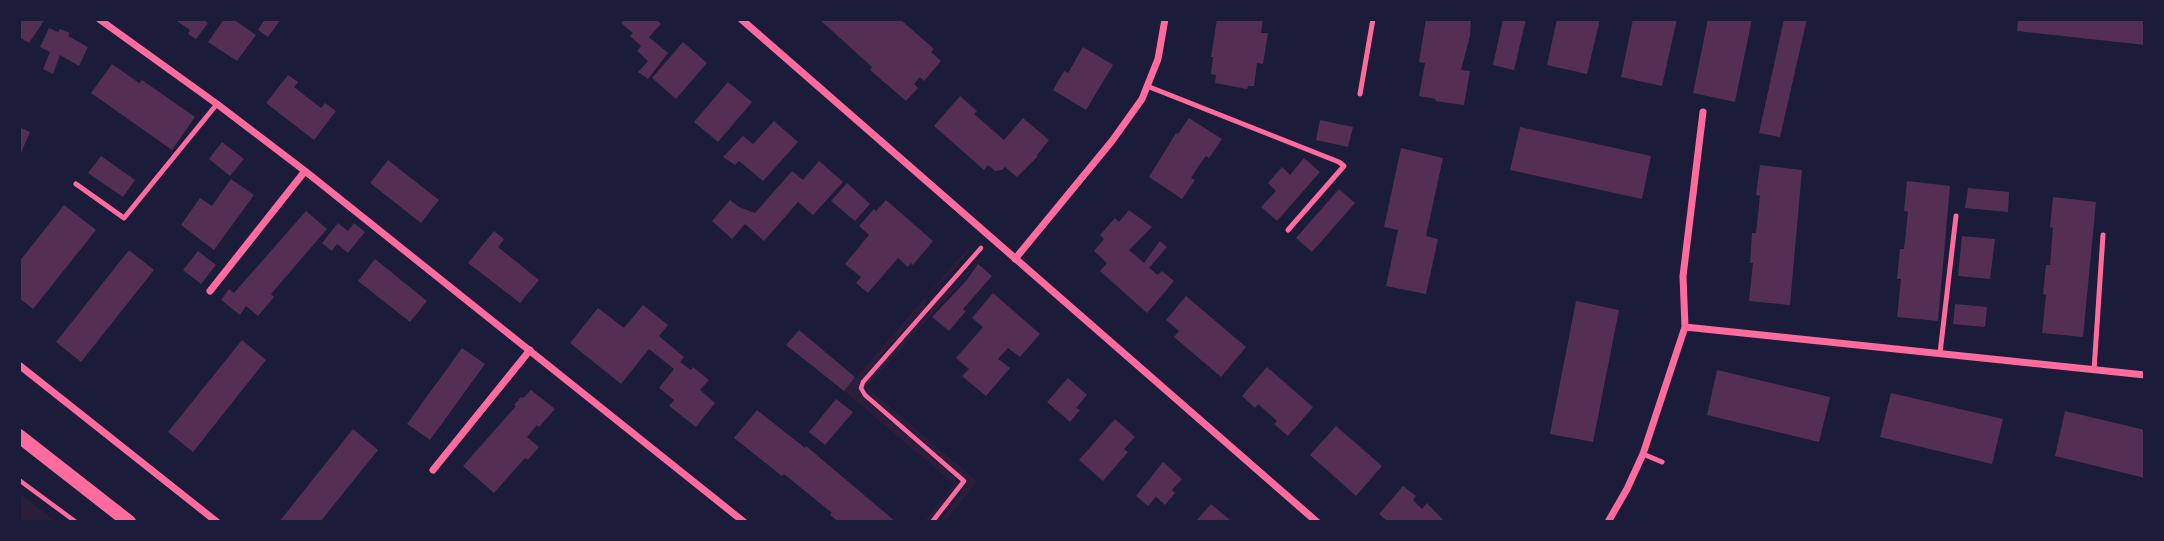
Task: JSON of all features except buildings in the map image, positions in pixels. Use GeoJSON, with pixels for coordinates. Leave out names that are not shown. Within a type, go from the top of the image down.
{"type":"FeatureCollection","features":[{"type":"Feature","properties":{"kind":"main road"},"geometry":{"type":"LineString","coordinates":[[19,436],[129,522]]}},
{"type":"Feature","properties":{"kind":"street"},"geometry":{"type":"LineString","coordinates":[[99,19],[305,171],[744,522]]}},
{"type":"Feature","properties":{"kind":"street"},"geometry":{"type":"LineString","coordinates":[[741,19],[1317,522]]}},
{"type":"Feature","properties":{"kind":"street"},"geometry":{"type":"LineString","coordinates":[[1015,258],[1112,141],[1142,99],[1158,59],[1165,19]]}},
{"type":"Feature","properties":{"kind":"street"},"geometry":{"type":"LineString","coordinates":[[1608,522],[1643,454],[1685,327],[1683,276],[1703,112]]}},
{"type":"Feature","properties":{"kind":"street"},"geometry":{"type":"LineString","coordinates":[[210,291],[305,171]]}},
{"type":"Feature","properties":{"kind":"street"},"geometry":{"type":"LineString","coordinates":[[1685,327],[2145,375]]}},
{"type":"Feature","properties":{"kind":"street"},"geometry":{"type":"LineString","coordinates":[[433,470],[530,349]]}},
{"type":"Feature","properties":{"kind":"street"},"geometry":{"type":"LineString","coordinates":[[19,365],[217,522]]}},
{"type":"Feature","properties":{"kind":"lane"},"geometry":{"type":"LineString","coordinates":[[1360,94],[1373,19]]}},
{"type":"Feature","properties":{"kind":"lane"},"geometry":{"type":"LineString","coordinates":[[1147,86],[1327,157],[1343,166],[1288,230]]}},
{"type":"Feature","properties":{"kind":"lane"},"geometry":{"type":"LineString","coordinates":[[76,184],[124,218],[217,104]]}},
{"type":"Feature","properties":{"kind":"lane"},"geometry":{"type":"LineString","coordinates":[[1940,353],[1956,216]]}},
{"type":"Feature","properties":{"kind":"lane"},"geometry":{"type":"LineString","coordinates":[[2094,370],[2103,235]]}},
{"type":"Feature","properties":{"kind":"lane"},"geometry":{"type":"LineString","coordinates":[[1643,454],[1662,462]]}},
{"type":"Feature","properties":{"kind":"path"},"geometry":{"type":"LineString","coordinates":[[932,522],[964,481],[865,395],[861,388],[863,382],[990,237]]}},
{"type":"Feature","properties":{"kind":"path"},"geometry":{"type":"LineString","coordinates":[[19,480],[76,522]]}},
{"type":"Feature","properties":{"kind":"shaded area"},"geometry":{"type":"Polygon","coordinates":[[[968,248],[969,252],[952,272],[926,297],[925,308],[881,355],[858,386],[868,402],[957,479],[956,486],[929,522],[924,522],[954,484],[844,391],[968,248]]]}},
{"type":"Feature","properties":{"kind":"shaded area"},"geometry":{"type":"Polygon","coordinates":[[[979,260],[867,387],[977,481],[946,522],[939,522],[963,490],[966,484],[964,478],[874,399],[864,386],[930,312],[929,301],[939,298],[953,288],[979,260]]]}},
{"type":"Feature","properties":{"kind":"shaded area"},"geometry":{"type":"Polygon","coordinates":[[[19,493],[56,522],[19,522],[19,493]]]}}]}
